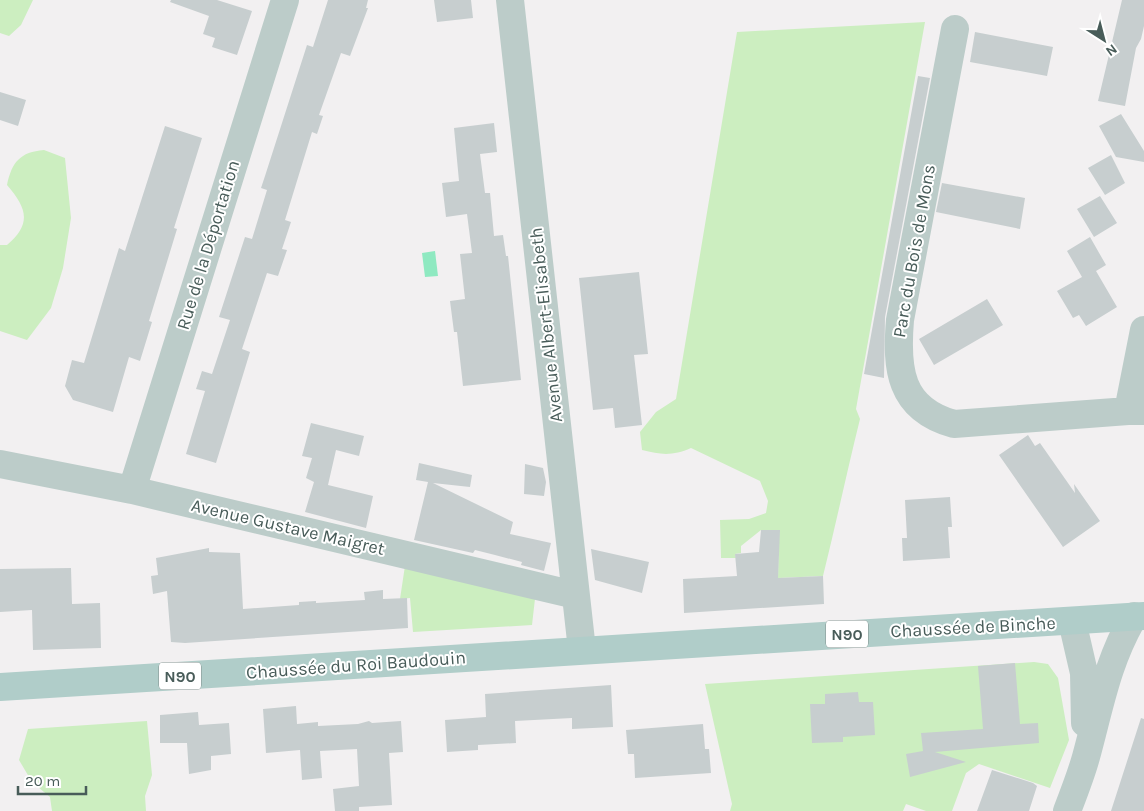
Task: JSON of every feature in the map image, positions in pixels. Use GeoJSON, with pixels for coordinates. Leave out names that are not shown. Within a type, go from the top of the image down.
{"type":"FeatureCollection","features":[{"type":"Feature","properties":{"kind":"main road","name":"Chaussée de Binche"},"geometry":{"type":"LineString","coordinates":[[711,642],[1139,616]]}},
{"type":"Feature","properties":{"kind":"main road","name":"Chaussée du Roi Baudouin"},"geometry":{"type":"LineString","coordinates":[[0,687],[711,642]]}},
{"type":"Feature","properties":{"kind":"street","name":"Rue de la Déportation"},"geometry":{"type":"LineString","coordinates":[[132,490],[285,0]]}},
{"type":"Feature","properties":{"kind":"street","name":"Avenue Albert-Elisabeth"},"geometry":{"type":"LineString","coordinates":[[510,0],[582,650]]}},
{"type":"Feature","properties":{"kind":"street","name":"Parc du Bois de Mons"},"geometry":{"type":"LineString","coordinates":[[955,28],[900,320],[898,363],[904,384],[920,406],[941,420],[954,424],[1136,411],[1144,330]]}},
{"type":"Feature","properties":{"kind":"street","name":"Avenue Gustave Maigret"},"geometry":{"type":"LineString","coordinates":[[0,464],[132,490],[575,595]]}},
{"type":"Feature","properties":{"kind":"street"},"geometry":{"type":"LineString","coordinates":[[1067,811],[1085,759],[1108,672],[1120,640],[1139,616]]}},
{"type":"Feature","properties":{"kind":"street"},"geometry":{"type":"LineString","coordinates":[[1072,621],[1084,673],[1085,759]]}},
{"type":"Feature","properties":{"kind":"shaded area"},"geometry":{"type":"Polygon","coordinates":[[[0,0],[33,0],[21,25],[9,36],[0,33],[0,0]]]}},
{"type":"Feature","properties":{"kind":"shaded area"},"geometry":{"type":"Polygon","coordinates":[[[925,22],[856,409],[860,419],[823,576],[778,578],[779,530],[761,530],[741,546],[741,553],[735,554],[736,558],[721,558],[720,520],[749,519],[766,513],[768,501],[760,481],[691,448],[667,454],[642,450],[640,432],[656,412],[676,399],[737,32],[925,22]]]}},
{"type":"Feature","properties":{"kind":"shaded area"},"geometry":{"type":"Polygon","coordinates":[[[44,150],[65,158],[71,218],[63,268],[51,308],[27,340],[0,331],[0,245],[7,245],[15,237],[23,223],[24,216],[19,201],[7,185],[12,170],[23,156],[44,150]]]}},
{"type":"Feature","properties":{"kind":"shaded area"},"geometry":{"type":"Polygon","coordinates":[[[435,251],[438,276],[425,277],[422,253],[435,251]]]}},
{"type":"Feature","properties":{"kind":"shaded area"},"geometry":{"type":"Polygon","coordinates":[[[406,559],[536,590],[532,625],[413,632],[410,598],[400,599],[406,559]]]}},
{"type":"Feature","properties":{"kind":"shaded area"},"geometry":{"type":"Polygon","coordinates":[[[1034,662],[1048,664],[1058,678],[1069,740],[1050,788],[979,764],[966,773],[952,811],[926,811],[906,804],[903,811],[730,811],[732,804],[705,684],[1034,662]]]}},
{"type":"Feature","properties":{"kind":"shaded area"},"geometry":{"type":"Polygon","coordinates":[[[147,721],[152,775],[145,796],[146,811],[52,811],[50,797],[32,782],[19,760],[28,729],[147,721]]]}},
{"type":"Feature","properties":{"kind":"building"},"geometry":{"type":"Polygon","coordinates":[[[171,0],[217,0],[252,11],[237,55],[212,47],[215,38],[203,34],[209,16],[170,2],[171,0]]]}},
{"type":"Feature","properties":{"kind":"building"},"geometry":{"type":"Polygon","coordinates":[[[328,0],[368,0],[366,8],[368,8],[350,56],[341,53],[319,115],[323,116],[317,134],[312,132],[285,220],[291,222],[282,249],[287,250],[278,276],[267,273],[242,349],[250,352],[216,463],[186,454],[205,391],[196,389],[202,371],[212,374],[230,320],[219,317],[245,237],[252,239],[267,190],[261,188],[307,45],[313,47],[328,0]]]}},
{"type":"Feature","properties":{"kind":"building"},"geometry":{"type":"Polygon","coordinates":[[[434,0],[471,0],[473,18],[437,22],[434,0]]]}},
{"type":"Feature","properties":{"kind":"building"},"geometry":{"type":"Polygon","coordinates":[[[1122,0],[1144,0],[1144,26],[1141,39],[1136,48],[1125,106],[1098,101],[1122,0]]]}},
{"type":"Feature","properties":{"kind":"building"},"geometry":{"type":"Polygon","coordinates":[[[975,32],[1053,47],[1047,76],[970,62],[975,32]]]}},
{"type":"Feature","properties":{"kind":"building"},"geometry":{"type":"Polygon","coordinates":[[[918,76],[930,78],[885,317],[884,378],[864,374],[918,76]]]}},
{"type":"Feature","properties":{"kind":"building"},"geometry":{"type":"Polygon","coordinates":[[[0,92],[26,100],[18,126],[0,120],[0,92]]]}},
{"type":"Feature","properties":{"kind":"building"},"geometry":{"type":"Polygon","coordinates":[[[1121,114],[1144,151],[1144,162],[1116,157],[1099,126],[1121,114]]]}},
{"type":"Feature","properties":{"kind":"building"},"geometry":{"type":"Polygon","coordinates":[[[494,123],[497,152],[480,154],[485,193],[490,193],[494,236],[503,235],[506,256],[508,256],[521,380],[463,386],[457,332],[454,332],[450,301],[465,299],[460,254],[472,253],[467,214],[446,217],[442,183],[459,181],[454,128],[494,123]]]}},
{"type":"Feature","properties":{"kind":"building"},"geometry":{"type":"Polygon","coordinates":[[[165,126],[202,138],[174,228],[177,229],[149,321],[152,322],[140,361],[129,357],[113,412],[73,400],[65,386],[72,360],[84,363],[119,248],[125,251],[165,126]]]}},
{"type":"Feature","properties":{"kind":"building"},"geometry":{"type":"Polygon","coordinates":[[[1111,155],[1125,183],[1105,195],[1088,168],[1111,155]]]}},
{"type":"Feature","properties":{"kind":"building"},"geometry":{"type":"Polygon","coordinates":[[[942,183],[1025,198],[1020,229],[936,212],[942,183]]]}},
{"type":"Feature","properties":{"kind":"building"},"geometry":{"type":"Polygon","coordinates":[[[1100,196],[1117,223],[1094,237],[1077,209],[1100,196]]]}},
{"type":"Feature","properties":{"kind":"building"},"geometry":{"type":"Polygon","coordinates":[[[1090,237],[1106,265],[1096,271],[1117,307],[1086,326],[1079,315],[1073,318],[1057,291],[1082,277],[1067,251],[1090,237]]]}},
{"type":"Feature","properties":{"kind":"building"},"geometry":{"type":"Polygon","coordinates":[[[639,272],[648,354],[634,355],[642,425],[615,428],[613,408],[593,410],[579,278],[639,272]]]}},
{"type":"Feature","properties":{"kind":"building"},"geometry":{"type":"Polygon","coordinates":[[[987,299],[1003,325],[934,365],[919,339],[987,299]]]}},
{"type":"Feature","properties":{"kind":"building"},"geometry":{"type":"Polygon","coordinates":[[[311,423],[364,436],[359,456],[336,450],[328,485],[373,496],[366,528],[305,512],[314,482],[306,478],[312,458],[302,456],[311,423]]]}},
{"type":"Feature","properties":{"kind":"building"},"geometry":{"type":"Polygon","coordinates":[[[1028,435],[1035,446],[1040,443],[1075,493],[1074,484],[1100,521],[1063,547],[999,455],[1028,435]]]}},
{"type":"Feature","properties":{"kind":"building"},"geometry":{"type":"Polygon","coordinates":[[[419,463],[472,475],[470,487],[433,483],[513,522],[510,534],[551,543],[544,571],[521,565],[522,562],[475,550],[473,553],[414,540],[428,482],[416,480],[419,463]]]}},
{"type":"Feature","properties":{"kind":"building"},"geometry":{"type":"Polygon","coordinates":[[[525,464],[543,468],[546,482],[544,496],[524,494],[525,464]]]}},
{"type":"Feature","properties":{"kind":"building"},"geometry":{"type":"Polygon","coordinates":[[[950,497],[952,527],[948,527],[950,558],[903,561],[902,538],[907,538],[905,500],[950,497]]]}},
{"type":"Feature","properties":{"kind":"building"},"geometry":{"type":"Polygon","coordinates":[[[761,530],[780,530],[778,578],[823,576],[824,604],[684,613],[683,579],[737,576],[735,554],[759,552],[761,530]]]}},
{"type":"Feature","properties":{"kind":"building"},"geometry":{"type":"Polygon","coordinates":[[[209,548],[209,552],[240,553],[243,609],[299,605],[299,602],[316,601],[316,603],[365,600],[364,592],[383,590],[383,599],[407,598],[408,628],[185,643],[171,642],[167,591],[153,594],[151,576],[158,575],[156,558],[209,548]]]}},
{"type":"Feature","properties":{"kind":"building"},"geometry":{"type":"Polygon","coordinates":[[[591,549],[649,562],[642,593],[595,580],[591,549]]]}},
{"type":"Feature","properties":{"kind":"building"},"geometry":{"type":"Polygon","coordinates":[[[71,568],[72,604],[100,603],[101,648],[33,650],[32,610],[0,612],[0,569],[71,568]]]}},
{"type":"Feature","properties":{"kind":"building"},"geometry":{"type":"Polygon","coordinates":[[[1015,663],[1020,724],[1038,723],[1039,743],[935,752],[966,762],[910,777],[906,754],[923,751],[921,733],[983,729],[978,666],[1015,663]]]}},
{"type":"Feature","properties":{"kind":"building"},"geometry":{"type":"Polygon","coordinates":[[[611,685],[613,727],[572,729],[572,718],[515,721],[516,743],[478,745],[478,750],[447,752],[445,720],[486,717],[485,694],[611,685]]]}},
{"type":"Feature","properties":{"kind":"building"},"geometry":{"type":"Polygon","coordinates":[[[858,692],[859,702],[873,702],[875,735],[843,737],[843,742],[812,743],[810,704],[825,704],[825,694],[858,692]]]}},
{"type":"Feature","properties":{"kind":"building"},"geometry":{"type":"Polygon","coordinates":[[[296,706],[297,724],[318,722],[318,726],[358,724],[369,721],[372,723],[401,721],[403,752],[389,753],[392,805],[359,807],[359,811],[335,811],[333,789],[359,786],[357,749],[320,751],[322,778],[302,780],[300,750],[266,753],[263,709],[296,706]]]}},
{"type":"Feature","properties":{"kind":"building"},"geometry":{"type":"Polygon","coordinates":[[[198,712],[199,725],[229,723],[231,754],[211,756],[211,770],[189,774],[187,743],[160,743],[160,715],[198,712]]]}},
{"type":"Feature","properties":{"kind":"building"},"geometry":{"type":"Polygon","coordinates":[[[1141,718],[1144,719],[1144,811],[1111,811],[1141,718]]]}},
{"type":"Feature","properties":{"kind":"building"},"geometry":{"type":"Polygon","coordinates":[[[703,724],[705,749],[709,749],[711,773],[635,778],[634,754],[628,754],[626,730],[703,724]]]}},
{"type":"Feature","properties":{"kind":"building"},"geometry":{"type":"Polygon","coordinates":[[[992,770],[1037,786],[1029,811],[977,811],[992,770]]]}}]}
